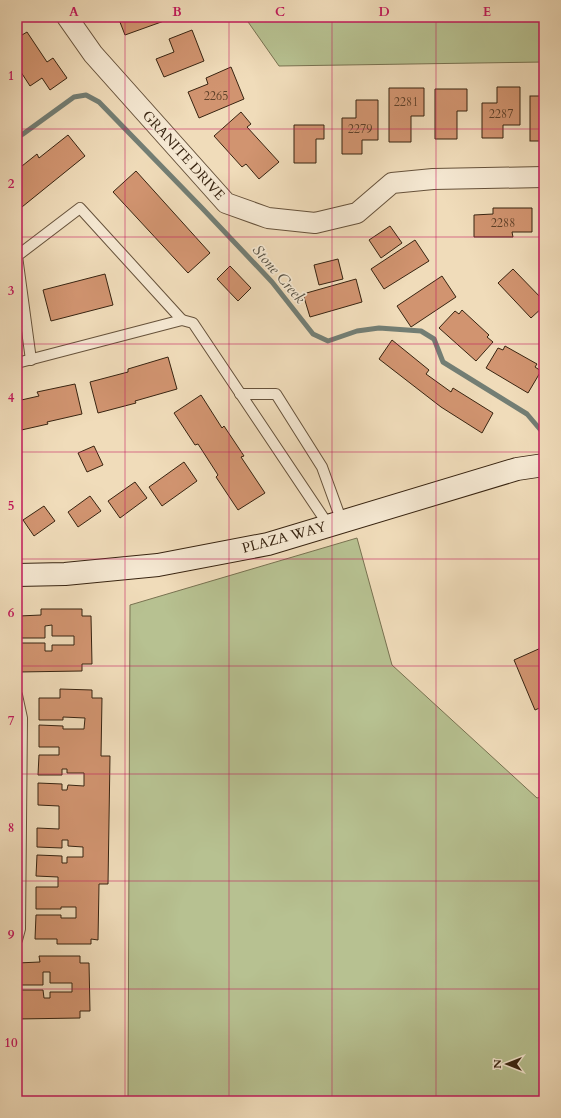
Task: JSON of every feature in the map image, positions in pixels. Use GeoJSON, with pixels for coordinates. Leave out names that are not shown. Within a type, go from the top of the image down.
{"type":"FeatureCollection","features":[{"type":"Feature","properties":{"kind":"main road","name":"PLAZA WAY"},"geometry":{"type":"LineString","coordinates":[[17,575],[65,574],[158,565],[268,544],[517,469],[544,465]]}},
{"type":"Feature","properties":{"kind":"street","name":"GRANITE DRIVE"},"geometry":{"type":"LineString","coordinates":[[67,17],[93,54],[226,203],[268,218],[315,223],[357,213],[392,183],[433,179],[544,177]]}},
{"type":"Feature","properties":{"kind":"lane"},"geometry":{"type":"LineString","coordinates":[[31,360],[18,256],[80,208],[182,320],[193,324],[240,394],[336,524]]}},
{"type":"Feature","properties":{"kind":"lane"},"geometry":{"type":"LineString","coordinates":[[17,363],[182,320]]}},
{"type":"Feature","properties":{"kind":"lane"},"geometry":{"type":"LineString","coordinates":[[240,394],[276,394],[322,467],[336,524]]}},
{"type":"Feature","properties":{"kind":"lane"},"geometry":{"type":"LineString","coordinates":[[17,696],[22,718],[22,726],[20,929],[17,940]]}},
{"type":"Feature","properties":{"kind":"green space"},"geometry":{"type":"Polygon","coordinates":[[[252,17],[544,17],[544,62],[279,66],[246,19],[252,17]]]}},
{"type":"Feature","properties":{"kind":"green space"},"geometry":{"type":"Polygon","coordinates":[[[357,538],[392,665],[537,798],[544,796],[544,1101],[128,1101],[130,605],[357,538]]]}},
{"type":"Feature","properties":{"kind":"building"},"geometry":{"type":"Polygon","coordinates":[[[118,17],[162,17],[164,21],[125,35],[118,17]]]}},
{"type":"Feature","properties":{"kind":"building"},"geometry":{"type":"Polygon","coordinates":[[[192,30],[204,61],[164,77],[156,59],[174,52],[169,39],[192,30]]]}},
{"type":"Feature","properties":{"kind":"building"},"geometry":{"type":"Polygon","coordinates":[[[27,32],[47,62],[53,58],[67,78],[50,90],[42,78],[30,86],[17,66],[17,38],[27,32]]]}},
{"type":"Feature","properties":{"kind":"building"},"geometry":{"type":"Polygon","coordinates":[[[231,67],[244,99],[199,118],[188,92],[208,84],[206,78],[231,67]]]}},
{"type":"Feature","properties":{"kind":"building"},"geometry":{"type":"Polygon","coordinates":[[[497,87],[520,87],[520,125],[503,125],[503,138],[482,138],[482,103],[497,103],[497,87]]]}},
{"type":"Feature","properties":{"kind":"building"},"geometry":{"type":"Polygon","coordinates":[[[389,88],[424,88],[424,116],[411,116],[411,142],[389,142],[389,88]]]}},
{"type":"Feature","properties":{"kind":"building"},"geometry":{"type":"Polygon","coordinates":[[[435,89],[467,89],[467,111],[457,111],[457,139],[435,139],[435,89]]]}},
{"type":"Feature","properties":{"kind":"building"},"geometry":{"type":"Polygon","coordinates":[[[530,96],[544,96],[544,141],[530,141],[530,96]]]}},
{"type":"Feature","properties":{"kind":"building"},"geometry":{"type":"Polygon","coordinates":[[[356,100],[378,100],[378,140],[362,140],[362,154],[342,154],[342,118],[356,118],[356,100]]]}},
{"type":"Feature","properties":{"kind":"building"},"geometry":{"type":"Polygon","coordinates":[[[241,112],[251,124],[247,127],[279,162],[259,179],[246,164],[242,167],[214,136],[241,112]]]}},
{"type":"Feature","properties":{"kind":"building"},"geometry":{"type":"Polygon","coordinates":[[[294,125],[324,125],[324,139],[316,139],[316,163],[294,163],[294,125]]]}},
{"type":"Feature","properties":{"kind":"building"},"geometry":{"type":"Polygon","coordinates":[[[68,135],[85,156],[17,211],[17,170],[37,154],[39,158],[68,135]]]}},
{"type":"Feature","properties":{"kind":"building"},"geometry":{"type":"Polygon","coordinates":[[[136,171],[210,253],[188,273],[113,192],[136,171]]]}},
{"type":"Feature","properties":{"kind":"building"},"geometry":{"type":"Polygon","coordinates":[[[493,208],[532,208],[532,232],[512,232],[513,237],[474,237],[474,215],[493,214],[493,208]]]}},
{"type":"Feature","properties":{"kind":"building"},"geometry":{"type":"Polygon","coordinates":[[[544,213],[544,248],[543,248],[542,214],[544,213]]]}},
{"type":"Feature","properties":{"kind":"building"},"geometry":{"type":"Polygon","coordinates":[[[390,226],[402,243],[381,258],[369,240],[390,226]]]}},
{"type":"Feature","properties":{"kind":"building"},"geometry":{"type":"Polygon","coordinates":[[[415,240],[429,261],[384,289],[371,269],[415,240]]]}},
{"type":"Feature","properties":{"kind":"building"},"geometry":{"type":"Polygon","coordinates":[[[338,259],[343,279],[319,285],[314,265],[338,259]]]}},
{"type":"Feature","properties":{"kind":"building"},"geometry":{"type":"Polygon","coordinates":[[[230,266],[251,288],[238,301],[217,279],[230,266]]]}},
{"type":"Feature","properties":{"kind":"building"},"geometry":{"type":"Polygon","coordinates":[[[513,269],[544,301],[544,306],[531,318],[498,283],[513,269]]]}},
{"type":"Feature","properties":{"kind":"building"},"geometry":{"type":"Polygon","coordinates":[[[105,274],[113,305],[51,321],[43,290],[105,274]]]}},
{"type":"Feature","properties":{"kind":"building"},"geometry":{"type":"Polygon","coordinates":[[[442,276],[456,297],[411,327],[397,306],[442,276]]]}},
{"type":"Feature","properties":{"kind":"building"},"geometry":{"type":"Polygon","coordinates":[[[356,279],[362,302],[310,317],[303,294],[356,279]]]}},
{"type":"Feature","properties":{"kind":"building"},"geometry":{"type":"Polygon","coordinates":[[[462,310],[489,335],[487,337],[493,342],[476,361],[439,328],[455,311],[459,314],[462,310]]]}},
{"type":"Feature","properties":{"kind":"building"},"geometry":{"type":"Polygon","coordinates":[[[392,340],[429,370],[426,374],[451,392],[453,388],[493,413],[482,433],[441,407],[379,359],[392,340]]]}},
{"type":"Feature","properties":{"kind":"building"},"geometry":{"type":"Polygon","coordinates":[[[505,346],[537,364],[535,367],[541,371],[528,393],[486,368],[498,348],[503,350],[505,346]]]}},
{"type":"Feature","properties":{"kind":"building"},"geometry":{"type":"Polygon","coordinates":[[[168,357],[177,389],[135,401],[136,403],[98,413],[90,382],[128,372],[128,369],[168,357]]]}},
{"type":"Feature","properties":{"kind":"building"},"geometry":{"type":"Polygon","coordinates":[[[75,384],[82,414],[17,431],[17,401],[39,396],[37,392],[75,384]]]}},
{"type":"Feature","properties":{"kind":"building"},"geometry":{"type":"Polygon","coordinates":[[[201,395],[222,428],[224,426],[244,456],[241,457],[265,493],[238,510],[216,477],[218,475],[198,444],[195,445],[174,413],[201,395]]]}},
{"type":"Feature","properties":{"kind":"building"},"geometry":{"type":"Polygon","coordinates":[[[94,446],[103,465],[87,472],[78,453],[94,446]]]}},
{"type":"Feature","properties":{"kind":"building"},"geometry":{"type":"Polygon","coordinates":[[[184,462],[197,481],[162,506],[149,487],[184,462]]]}},
{"type":"Feature","properties":{"kind":"building"},"geometry":{"type":"Polygon","coordinates":[[[135,482],[147,498],[120,518],[108,501],[135,482]]]}},
{"type":"Feature","properties":{"kind":"building"},"geometry":{"type":"Polygon","coordinates":[[[90,496],[101,511],[78,527],[68,512],[90,496]]]}},
{"type":"Feature","properties":{"kind":"building"},"geometry":{"type":"Polygon","coordinates":[[[44,506],[55,521],[34,536],[23,520],[44,506]]]}},
{"type":"Feature","properties":{"kind":"building"},"geometry":{"type":"Polygon","coordinates":[[[41,609],[82,609],[82,616],[91,616],[92,664],[82,664],[82,671],[18,672],[18,643],[45,643],[45,651],[52,651],[52,645],[74,645],[74,636],[52,636],[52,625],[45,626],[45,638],[20,638],[19,616],[41,615],[41,609]]]}},
{"type":"Feature","properties":{"kind":"building"},"geometry":{"type":"Polygon","coordinates":[[[543,647],[544,706],[535,710],[514,660],[543,647]]]}},
{"type":"Feature","properties":{"kind":"building"},"geometry":{"type":"Polygon","coordinates":[[[60,689],[92,690],[92,698],[102,698],[101,756],[110,756],[108,884],[99,884],[98,940],[91,939],[91,944],[57,944],[57,939],[35,939],[36,915],[61,915],[61,918],[76,918],[76,907],[61,907],[61,909],[36,909],[36,887],[58,887],[58,877],[36,876],[37,855],[62,856],[62,863],[67,863],[67,857],[83,857],[83,847],[68,846],[68,840],[62,840],[62,848],[37,847],[37,828],[59,829],[59,806],[38,805],[38,783],[62,784],[62,790],[67,790],[68,785],[84,786],[84,773],[67,773],[67,769],[62,769],[62,775],[38,775],[39,755],[59,755],[59,747],[39,747],[39,725],[63,726],[63,729],[84,729],[85,718],[63,717],[63,720],[39,720],[39,698],[60,698],[60,689]]]}},
{"type":"Feature","properties":{"kind":"building"},"geometry":{"type":"Polygon","coordinates":[[[39,956],[80,956],[80,963],[89,963],[90,1011],[80,1011],[80,1018],[17,1019],[17,990],[43,990],[44,998],[50,998],[50,992],[72,992],[72,983],[50,983],[50,972],[43,972],[43,985],[18,985],[17,963],[40,962],[39,956]]]}},
{"type":"Feature","properties":{"kind":"waterway","name":"Stone Creek"},"geometry":{"type":"LineString","coordinates":[[17,137],[74,97],[86,95],[99,102],[272,282],[313,334],[328,341],[357,331],[379,328],[421,331],[434,339],[443,362],[527,414],[544,434]]}}]}
